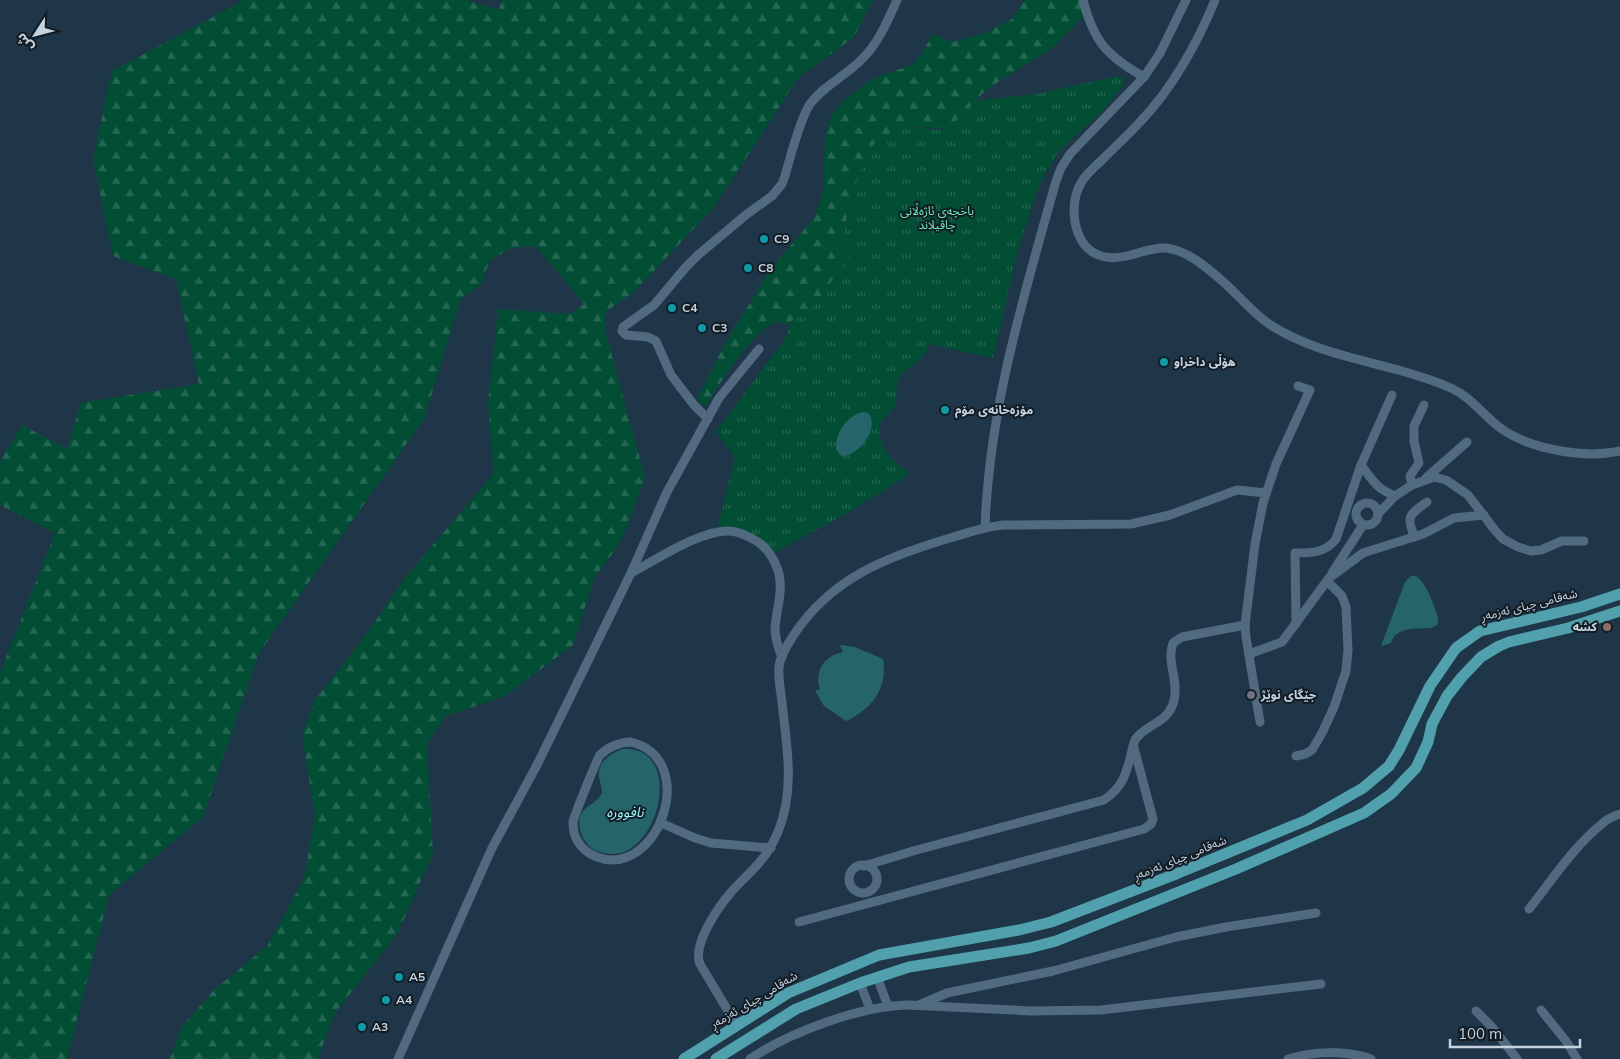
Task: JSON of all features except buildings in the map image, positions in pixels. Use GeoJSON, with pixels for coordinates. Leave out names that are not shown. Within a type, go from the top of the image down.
{"type":"FeatureCollection","features":[{"type":"Feature","properties":{"kind":"main road","name":"شەقامی چیای ئەزمەڕ"},"geometry":{"type":"LineString","coordinates":[[684,1059],[788,993],[879,955],[1020,930],[1051,922],[1185,871],[1300,824],[1363,788],[1389,766],[1399,750],[1430,686],[1456,648],[1480,632],[1581,607],[1620,594]]}},
{"type":"Feature","properties":{"kind":"main road"},"geometry":{"type":"LineString","coordinates":[[716,1059],[796,1008],[860,983],[909,967],[1029,948],[1056,941],[1236,869],[1364,813],[1392,794],[1416,768],[1428,742],[1432,724],[1447,696],[1481,657],[1509,642],[1568,628],[1620,610]]}},
{"type":"Feature","properties":{"kind":"street"},"geometry":{"type":"LineString","coordinates":[[708,419],[694,405],[671,375],[656,341],[648,337],[626,335],[622,331],[622,326],[654,305],[698,255],[730,227],[765,202],[776,191],[785,176],[809,106],[826,87],[866,55],[889,18],[897,0]]}},
{"type":"Feature","properties":{"kind":"street"},"geometry":{"type":"LineString","coordinates":[[1083,0],[1092,27],[1104,46],[1120,62],[1144,77]]}},
{"type":"Feature","properties":{"kind":"street"},"geometry":{"type":"LineString","coordinates":[[985,528],[988,483],[1002,392],[1014,336],[1056,181],[1061,168],[1070,154],[1144,77],[1160,53],[1186,0]]}},
{"type":"Feature","properties":{"kind":"street"},"geometry":{"type":"LineString","coordinates":[[1215,0],[1194,46],[1156,104],[1090,172],[1078,188],[1075,203],[1075,220],[1080,238],[1091,252],[1098,256],[1109,258],[1124,257],[1159,248],[1179,251],[1206,267],[1263,319],[1304,342],[1337,354],[1426,379],[1450,388],[1468,398],[1505,432],[1529,442],[1557,450],[1586,453],[1620,451]]}},
{"type":"Feature","properties":{"kind":"street"},"geometry":{"type":"LineString","coordinates":[[398,1059],[492,848],[538,763],[631,573],[667,492],[719,398],[760,350]]}},
{"type":"Feature","properties":{"kind":"street"},"geometry":{"type":"LineString","coordinates":[[1260,722],[1248,654],[1245,624],[1255,544],[1266,493],[1276,464],[1310,390],[1298,386]]}},
{"type":"Feature","properties":{"kind":"street"},"geometry":{"type":"LineString","coordinates":[[1296,624],[1295,553],[1318,552],[1333,543],[1340,529],[1361,465],[1392,395]]}},
{"type":"Feature","properties":{"kind":"street"},"geometry":{"type":"LineString","coordinates":[[1412,485],[1410,476],[1418,467],[1419,459],[1414,441],[1414,426],[1424,405]]}},
{"type":"Feature","properties":{"kind":"street"},"geometry":{"type":"LineString","coordinates":[[1424,480],[1467,442]]}},
{"type":"Feature","properties":{"kind":"street"},"geometry":{"type":"LineString","coordinates":[[1361,465],[1382,491],[1395,496]]}},
{"type":"Feature","properties":{"kind":"street"},"geometry":{"type":"LineString","coordinates":[[1378,514],[1395,496],[1412,485],[1434,477],[1454,485],[1468,495],[1503,539],[1525,550],[1536,551],[1562,541],[1584,541]]}},
{"type":"Feature","properties":{"kind":"street"},"geometry":{"type":"LineString","coordinates":[[737,1026],[700,964],[698,953],[709,925],[726,898],[771,848],[783,817],[788,789],[788,758],[779,676],[782,657],[796,633],[816,607],[852,577],[884,561],[913,549],[985,528],[1005,525],[1130,524],[1170,515],[1236,490],[1266,493]]}},
{"type":"Feature","properties":{"kind":"street"},"geometry":{"type":"LineString","coordinates":[[1415,537],[1410,525],[1410,516],[1427,502]]}},
{"type":"Feature","properties":{"kind":"street"},"geometry":{"type":"LineString","coordinates":[[1371,504],[1377,508],[1377,520],[1372,525],[1363,525],[1358,522],[1355,514],[1356,511],[1360,505],[1371,504]]}},
{"type":"Feature","properties":{"kind":"street"},"geometry":{"type":"LineString","coordinates":[[1328,579],[1363,553],[1415,537],[1454,518],[1484,516]]}},
{"type":"Feature","properties":{"kind":"street"},"geometry":{"type":"LineString","coordinates":[[1248,654],[1282,642],[1328,579],[1363,525]]}},
{"type":"Feature","properties":{"kind":"street"},"geometry":{"type":"LineString","coordinates":[[631,573],[685,544],[714,532],[734,532],[752,539],[766,549],[779,572],[781,585],[775,630],[782,657]]}},
{"type":"Feature","properties":{"kind":"street"},"geometry":{"type":"LineString","coordinates":[[1296,756],[1312,750],[1322,733],[1334,707],[1346,671],[1348,650],[1346,607],[1342,596],[1328,579]]}},
{"type":"Feature","properties":{"kind":"street"},"geometry":{"type":"LineString","coordinates":[[864,866],[1104,800],[1117,790],[1124,778],[1133,745],[1138,737],[1164,718],[1172,708],[1175,692],[1170,656],[1173,643],[1182,637],[1245,624]]}},
{"type":"Feature","properties":{"kind":"street"},"geometry":{"type":"LineString","coordinates":[[631,742],[649,749],[658,757],[665,772],[667,796],[661,823],[648,842],[634,853],[621,859],[602,858],[589,853],[580,846],[575,835],[574,818],[596,762],[606,750],[617,744],[631,742]]}},
{"type":"Feature","properties":{"kind":"street"},"geometry":{"type":"LineString","coordinates":[[799,922],[1147,827],[1152,824],[1153,819],[1133,745]]}},
{"type":"Feature","properties":{"kind":"street"},"geometry":{"type":"LineString","coordinates":[[1529,909],[1566,862],[1592,833],[1604,821],[1620,814]]}},
{"type":"Feature","properties":{"kind":"street"},"geometry":{"type":"LineString","coordinates":[[661,823],[695,838],[711,842],[771,848]]}},
{"type":"Feature","properties":{"kind":"street"},"geometry":{"type":"LineString","coordinates":[[917,1006],[947,993],[1053,971],[1176,937],[1316,913]]}},
{"type":"Feature","properties":{"kind":"street"},"geometry":{"type":"LineString","coordinates":[[877,977],[888,1006]]}},
{"type":"Feature","properties":{"kind":"street"},"geometry":{"type":"LineString","coordinates":[[860,983],[870,1009]]}},
{"type":"Feature","properties":{"kind":"street"},"geometry":{"type":"LineString","coordinates":[[750,1059],[781,1042],[844,1017],[888,1006],[1046,1012],[1101,1010],[1321,984]]}},
{"type":"Feature","properties":{"kind":"street"},"geometry":{"type":"LineString","coordinates":[[1541,1010],[1566,1041],[1577,1059]]}},
{"type":"Feature","properties":{"kind":"street"},"geometry":{"type":"LineString","coordinates":[[1476,1011],[1492,1027],[1517,1059]]}},
{"type":"Feature","properties":{"kind":"street"},"geometry":{"type":"LineString","coordinates":[[1288,1059],[1309,1054],[1330,1053],[1371,1059]]}},
{"type":"Feature","properties":{"kind":"green space"},"geometry":{"type":"Polygon","coordinates":[[[240,0],[465,0],[498,10],[503,0],[873,0],[854,37],[798,78],[714,207],[633,293],[605,312],[605,330],[645,478],[625,531],[615,550],[594,578],[573,645],[505,696],[446,716],[427,744],[433,854],[397,934],[334,1014],[318,1059],[170,1059],[182,1027],[213,991],[267,946],[304,879],[315,816],[302,735],[315,700],[368,632],[404,579],[494,473],[488,404],[498,309],[569,314],[584,304],[536,246],[512,248],[490,260],[481,284],[461,298],[424,419],[259,653],[203,817],[109,895],[67,1059],[0,1059],[0,673],[55,533],[0,505],[0,462],[22,425],[67,449],[81,403],[199,384],[176,279],[113,256],[93,158],[112,71],[237,4],[240,0]]]}},
{"type":"Feature","properties":{"kind":"green space"},"geometry":{"type":"Polygon","coordinates":[[[1025,0],[1079,0],[1084,16],[1051,49],[983,93],[949,128],[904,127],[874,144],[869,151],[854,188],[840,246],[853,250],[844,267],[807,315],[787,324],[779,322],[769,326],[748,345],[705,407],[697,399],[727,340],[778,260],[815,217],[823,191],[825,136],[831,116],[844,101],[866,83],[914,63],[933,34],[953,42],[987,32],[1012,19],[1025,0]]]}},
{"type":"Feature","properties":{"kind":"green space","name":"باخچەی ئاژەڵانی چاڤیلاند"},"geometry":{"type":"Polygon","coordinates":[[[1118,76],[1124,79],[1124,85],[1101,112],[1059,151],[1044,175],[1018,249],[993,358],[929,344],[925,354],[901,375],[897,384],[896,406],[879,424],[879,432],[887,453],[910,474],[849,512],[766,557],[755,546],[744,539],[732,535],[716,535],[735,457],[716,432],[785,339],[792,320],[807,315],[844,267],[853,250],[840,247],[869,124],[942,130],[974,101],[1036,94],[1118,76]]]}},
{"type":"Feature","properties":{"kind":"water"},"geometry":{"type":"Polygon","coordinates":[[[862,412],[868,413],[871,419],[870,433],[866,441],[854,452],[841,456],[836,449],[840,431],[851,417],[862,412]]]}},
{"type":"Feature","properties":{"kind":"water"},"geometry":{"type":"Polygon","coordinates":[[[1411,576],[1416,576],[1425,586],[1434,606],[1438,623],[1431,628],[1402,631],[1397,634],[1391,643],[1381,646],[1405,582],[1411,576]]]}},
{"type":"Feature","properties":{"kind":"water"},"geometry":{"type":"Polygon","coordinates":[[[840,645],[855,647],[883,659],[884,669],[883,679],[876,696],[863,710],[846,721],[824,706],[815,691],[820,689],[818,676],[822,665],[831,657],[843,652],[840,645]]]}},
{"type":"Feature","properties":{"kind":"water","name":"نافوورە"},"geometry":{"type":"Polygon","coordinates":[[[623,749],[642,753],[654,764],[659,782],[658,801],[652,821],[642,839],[627,850],[610,854],[589,846],[583,837],[579,822],[582,812],[597,800],[602,793],[599,777],[600,767],[606,759],[623,749]]]}},
{"type":"Feature","properties":{"kind":"place","name":"C9"},"geometry":{"type":"Point","coordinates":[764,239]}},
{"type":"Feature","properties":{"kind":"place","name":"C8"},"geometry":{"type":"Point","coordinates":[748,268]}},
{"type":"Feature","properties":{"kind":"place","name":"C4"},"geometry":{"type":"Point","coordinates":[672,308]}},
{"type":"Feature","properties":{"kind":"place","name":"C3"},"geometry":{"type":"Point","coordinates":[702,328]}},
{"type":"Feature","properties":{"kind":"place","name":"هۆڵی داخراو"},"geometry":{"type":"Point","coordinates":[1164,362]}},
{"type":"Feature","properties":{"kind":"place","name":"مۆزەخانەی مۆم"},"geometry":{"type":"Point","coordinates":[945,410]}},
{"type":"Feature","properties":{"kind":"place","name":"كشه"},"geometry":{"type":"Point","coordinates":[1607,627]}},
{"type":"Feature","properties":{"kind":"place","name":"جێگای نوێژ"},"geometry":{"type":"Point","coordinates":[1251,695]}},
{"type":"Feature","properties":{"kind":"place","name":"A5"},"geometry":{"type":"Point","coordinates":[399,977]}},
{"type":"Feature","properties":{"kind":"place","name":"A4"},"geometry":{"type":"Point","coordinates":[386,1000]}},
{"type":"Feature","properties":{"kind":"place","name":"A3"},"geometry":{"type":"Point","coordinates":[362,1027]}}]}
